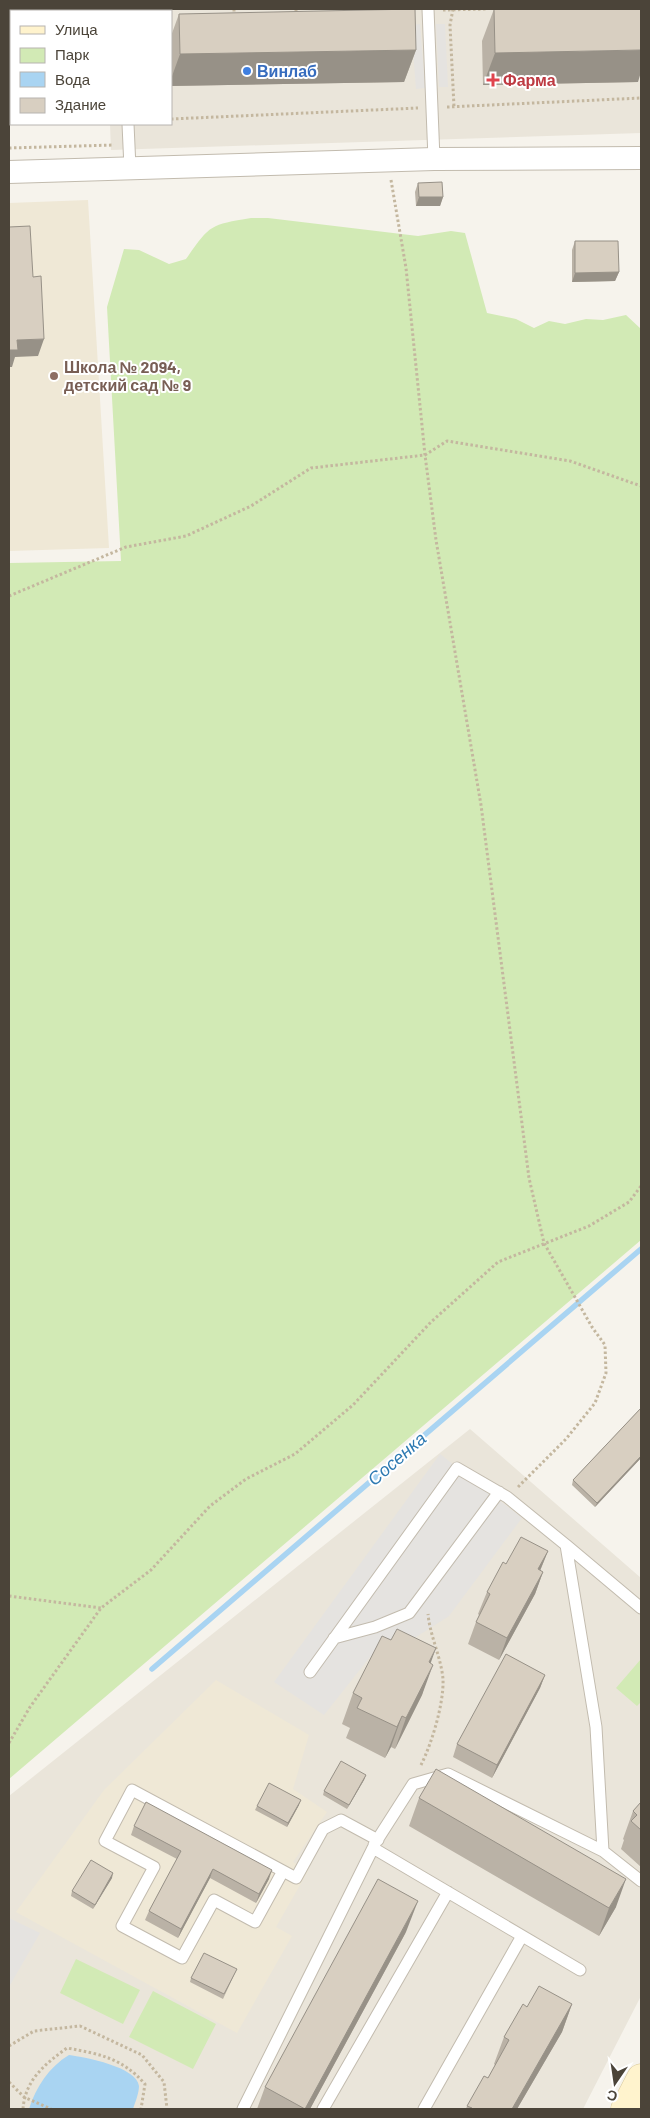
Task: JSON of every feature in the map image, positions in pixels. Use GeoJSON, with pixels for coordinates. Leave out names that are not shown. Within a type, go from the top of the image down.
{"type":"FeatureCollection","features":[{"type":"Feature","properties":{"kind":"street"},"geometry":{"type":"LineString","coordinates":[[9,172],[385,161],[641,158]]}},
{"type":"Feature","properties":{"kind":"street"},"geometry":{"type":"LineString","coordinates":[[625,2109],[641,2078]]}},
{"type":"Feature","properties":{"kind":"lane"},"geometry":{"type":"LineString","coordinates":[[428,9],[434,160]]}},
{"type":"Feature","properties":{"kind":"lane"},"geometry":{"type":"LineString","coordinates":[[128,125],[130,168]]}},
{"type":"Feature","properties":{"kind":"lane"},"geometry":{"type":"LineString","coordinates":[[310,1672],[457,1468],[503,1494],[641,1608]]}},
{"type":"Feature","properties":{"kind":"lane"},"geometry":{"type":"LineString","coordinates":[[334,1638],[375,1627],[409,1613],[503,1494]]}},
{"type":"Feature","properties":{"kind":"lane"},"geometry":{"type":"LineString","coordinates":[[566,1545],[596,1727],[603,1851]]}},
{"type":"Feature","properties":{"kind":"lane"},"geometry":{"type":"LineString","coordinates":[[243,2109],[375,1844],[413,1784],[448,1774],[603,1851],[641,1881]]}},
{"type":"Feature","properties":{"kind":"lane"},"geometry":{"type":"LineString","coordinates":[[283,1871],[255,1922],[214,1900],[182,1958],[122,1926],[154,1867],[105,1840],[132,1790],[283,1871],[296,1878],[323,1829],[341,1820],[448,1892],[580,1970]]}},
{"type":"Feature","properties":{"kind":"lane"},"geometry":{"type":"LineString","coordinates":[[323,2109],[448,1892]]}},
{"type":"Feature","properties":{"kind":"lane"},"geometry":{"type":"LineString","coordinates":[[424,2109],[522,1936]]}},
{"type":"Feature","properties":{"kind":"path"},"geometry":{"type":"LineString","coordinates":[[234,9],[234,19]]}},
{"type":"Feature","properties":{"kind":"path"},"geometry":{"type":"LineString","coordinates":[[296,9],[296,17]]}},
{"type":"Feature","properties":{"kind":"path"},"geometry":{"type":"LineString","coordinates":[[453,9],[450,25],[454,107]]}},
{"type":"Feature","properties":{"kind":"path"},"geometry":{"type":"LineString","coordinates":[[287,17],[306,16]]}},
{"type":"Feature","properties":{"kind":"path"},"geometry":{"type":"LineString","coordinates":[[228,22],[243,18]]}},
{"type":"Feature","properties":{"kind":"path"},"geometry":{"type":"LineString","coordinates":[[172,119],[641,98]]}},
{"type":"Feature","properties":{"kind":"path"},"geometry":{"type":"LineString","coordinates":[[9,148],[129,144]]}},
{"type":"Feature","properties":{"kind":"path"},"geometry":{"type":"LineString","coordinates":[[385,161],[394,190],[406,268],[425,455],[436,540],[481,805],[529,1178],[544,1243],[605,1345],[606,1372],[595,1403],[560,1446],[503,1494]]}},
{"type":"Feature","properties":{"kind":"path"},"geometry":{"type":"LineString","coordinates":[[9,596],[126,547],[186,536],[251,506],[311,468],[425,455],[446,441],[570,461],[641,486]]}},
{"type":"Feature","properties":{"kind":"path"},"geometry":{"type":"LineString","coordinates":[[9,1743],[30,1706],[101,1608],[151,1570],[210,1506],[246,1478],[295,1454],[353,1405],[431,1322],[498,1262],[589,1226],[629,1202],[641,1186]]}},
{"type":"Feature","properties":{"kind":"path"},"geometry":{"type":"LineString","coordinates":[[413,1784],[424,1760],[440,1704],[443,1678],[429,1629],[426,1591]]}},
{"type":"Feature","properties":{"kind":"path"},"geometry":{"type":"LineString","coordinates":[[9,1596],[101,1608]]}},
{"type":"Feature","properties":{"kind":"path"},"geometry":{"type":"LineString","coordinates":[[9,2046],[34,2031],[80,2026],[142,2055],[164,2082],[166,2109]]}},
{"type":"Feature","properties":{"kind":"path"},"geometry":{"type":"LineString","coordinates":[[23,2109],[24,2097],[41,2067],[67,2048],[120,2061],[134,2072],[145,2084],[141,2109]]}},
{"type":"Feature","properties":{"kind":"path"},"geometry":{"type":"LineString","coordinates":[[9,2082],[24,2097],[52,2109]]}},
{"type":"Feature","properties":{"kind":"shaded area"},"geometry":{"type":"Polygon","coordinates":[[[641,9],[641,133],[111,150],[110,125],[172,125],[172,10],[105,10],[641,9]]]}},
{"type":"Feature","properties":{"kind":"shaded area"},"geometry":{"type":"Polygon","coordinates":[[[420,24],[425,88],[416,89],[411,25],[420,24]]]}},
{"type":"Feature","properties":{"kind":"shaded area"},"geometry":{"type":"Polygon","coordinates":[[[436,24],[445,24],[448,87],[439,87],[436,24]]]}},
{"type":"Feature","properties":{"kind":"shaded area","name":"Школа № 2094, детский сад № 9"},"geometry":{"type":"Polygon","coordinates":[[[88,200],[109,548],[9,551],[9,203],[88,200]]]}},
{"type":"Feature","properties":{"kind":"shaded area"},"geometry":{"type":"Polygon","coordinates":[[[470,1429],[641,1578],[641,1996],[583,2109],[9,2109],[9,1796],[470,1429]]]}},
{"type":"Feature","properties":{"kind":"shaded area"},"geometry":{"type":"Polygon","coordinates":[[[440,1454],[522,1518],[449,1616],[405,1644],[370,1657],[324,1715],[274,1682],[440,1454]]]}},
{"type":"Feature","properties":{"kind":"shaded area"},"geometry":{"type":"Polygon","coordinates":[[[216,1680],[309,1735],[293,1789],[327,1812],[293,1862],[308,1871],[276,1927],[292,1936],[237,2033],[16,1912],[104,1790],[216,1680]]]}},
{"type":"Feature","properties":{"kind":"shaded area"},"geometry":{"type":"Polygon","coordinates":[[[9,1918],[40,1933],[9,1987],[9,1918]]]}},
{"type":"Feature","properties":{"kind":"green space"},"geometry":{"type":"Polygon","coordinates":[[[251,218],[268,218],[418,236],[451,231],[465,233],[487,313],[516,319],[534,328],[549,321],[565,324],[586,319],[603,320],[626,315],[641,329],[641,1240],[9,1779],[9,563],[121,561],[107,307],[124,249],[139,250],[169,264],[186,259],[200,239],[212,228],[251,218]]]}},
{"type":"Feature","properties":{"kind":"green space"},"geometry":{"type":"Polygon","coordinates":[[[641,1659],[641,1702],[637,1706],[616,1688],[641,1659]]]}},
{"type":"Feature","properties":{"kind":"green space"},"geometry":{"type":"Polygon","coordinates":[[[76,1959],[140,1990],[123,2024],[60,1993],[76,1959]]]}},
{"type":"Feature","properties":{"kind":"green space"},"geometry":{"type":"Polygon","coordinates":[[[153,1991],[216,2024],[193,2069],[129,2037],[153,1991]]]}},
{"type":"Feature","properties":{"kind":"water"},"geometry":{"type":"Polygon","coordinates":[[[69,2055],[109,2064],[129,2073],[136,2079],[139,2086],[133,2109],[29,2109],[35,2093],[44,2078],[55,2065],[69,2055]]]}},
{"type":"Feature","properties":{"kind":"building"},"geometry":{"type":"Polygon","coordinates":[[[415,9],[416,50],[180,54],[179,14],[415,9]]]}},
{"type":"Feature","properties":{"kind":"building"},"geometry":{"type":"Polygon","coordinates":[[[494,9],[641,9],[641,50],[495,53],[494,9]]]}},
{"type":"Feature","properties":{"kind":"building"},"geometry":{"type":"Polygon","coordinates":[[[442,182],[443,197],[419,197],[418,183],[442,182]]]}},
{"type":"Feature","properties":{"kind":"building"},"geometry":{"type":"Polygon","coordinates":[[[30,226],[33,277],[41,276],[44,339],[17,340],[18,350],[9,350],[9,227],[30,226]]]}},
{"type":"Feature","properties":{"kind":"building"},"geometry":{"type":"Polygon","coordinates":[[[575,241],[618,241],[619,272],[575,273],[575,241]]]}},
{"type":"Feature","properties":{"kind":"building"},"geometry":{"type":"Polygon","coordinates":[[[641,1408],[641,1456],[597,1503],[573,1480],[641,1408]]]}},
{"type":"Feature","properties":{"kind":"building"},"geometry":{"type":"Polygon","coordinates":[[[521,1537],[548,1551],[538,1569],[543,1572],[507,1638],[476,1622],[490,1594],[487,1592],[503,1562],[506,1564],[521,1537]]]}},
{"type":"Feature","properties":{"kind":"building"},"geometry":{"type":"Polygon","coordinates":[[[397,1629],[436,1648],[429,1662],[433,1665],[406,1718],[402,1716],[397,1727],[357,1708],[362,1698],[353,1693],[382,1636],[391,1640],[397,1629]]]}},
{"type":"Feature","properties":{"kind":"building"},"geometry":{"type":"Polygon","coordinates":[[[506,1654],[545,1675],[497,1765],[457,1744],[506,1654]]]}},
{"type":"Feature","properties":{"kind":"building"},"geometry":{"type":"Polygon","coordinates":[[[341,1761],[366,1775],[349,1805],[324,1791],[341,1761]]]}},
{"type":"Feature","properties":{"kind":"building"},"geometry":{"type":"Polygon","coordinates":[[[436,1769],[626,1879],[609,1908],[419,1798],[436,1769]]]}},
{"type":"Feature","properties":{"kind":"building"},"geometry":{"type":"Polygon","coordinates":[[[269,1783],[301,1800],[288,1823],[257,1806],[269,1783]]]}},
{"type":"Feature","properties":{"kind":"building"},"geometry":{"type":"Polygon","coordinates":[[[146,1802],[272,1870],[259,1894],[213,1869],[181,1929],[149,1911],[181,1851],[134,1826],[146,1802]]]}},
{"type":"Feature","properties":{"kind":"building"},"geometry":{"type":"Polygon","coordinates":[[[641,1802],[641,1830],[631,1821],[637,1815],[633,1811],[641,1802]]]}},
{"type":"Feature","properties":{"kind":"building"},"geometry":{"type":"Polygon","coordinates":[[[91,1860],[113,1873],[95,1905],[72,1891],[91,1860]]]}},
{"type":"Feature","properties":{"kind":"building"},"geometry":{"type":"Polygon","coordinates":[[[378,1879],[418,1901],[305,2109],[265,2087],[378,1879]]]}},
{"type":"Feature","properties":{"kind":"building"},"geometry":{"type":"Polygon","coordinates":[[[204,1953],[237,1969],[224,1994],[191,1978],[204,1953]]]}},
{"type":"Feature","properties":{"kind":"building"},"geometry":{"type":"Polygon","coordinates":[[[539,1986],[572,2004],[512,2109],[471,2109],[467,2106],[484,2076],[488,2078],[509,2040],[504,2037],[523,2004],[527,2007],[539,1986]]]}},
{"type":"Feature","properties":{"kind":"waterway","name":"Сосенка"},"geometry":{"type":"LineString","coordinates":[[152,1669],[641,1249]]}},
{"type":"Feature","properties":{"kind":"place","name":"Винлаб"},"geometry":{"type":"Point","coordinates":[247,71]}},
{"type":"Feature","properties":{"kind":"place","name":"Фарма"},"geometry":{"type":"Point","coordinates":[493,80]}},
{"type":"Feature","properties":{"kind":"place","name":"Школа № 2094, детский сад № 9"},"geometry":{"type":"Point","coordinates":[54,376]}}]}
